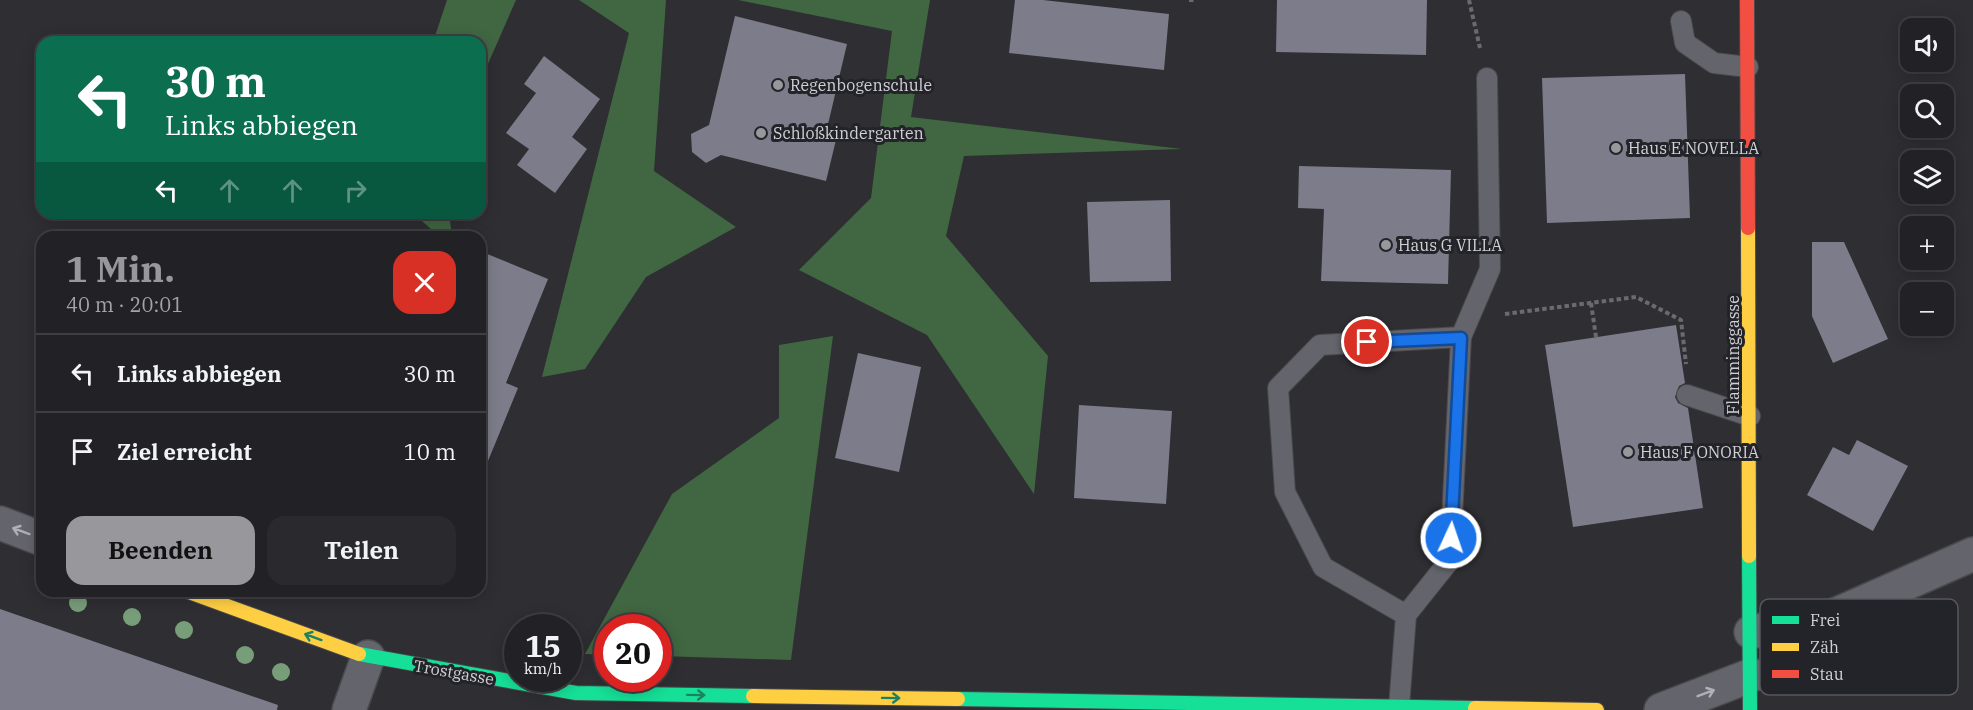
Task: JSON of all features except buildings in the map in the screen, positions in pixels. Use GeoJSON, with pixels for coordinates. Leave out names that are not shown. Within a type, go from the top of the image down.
{"type":"FeatureCollection","features":[{"type":"Feature","properties":{"kind":"street","name":"Flamminggasse"},"geometry":{"type":"LineString","coordinates":[[1748,0],[1752,675],[1750,710]]}},
{"type":"Feature","properties":{"kind":"street"},"geometry":{"type":"LineString","coordinates":[[0,523],[36,537]]}},
{"type":"Feature","properties":{"kind":"street"},"geometry":{"type":"LineString","coordinates":[[1871,599],[1973,554]]}},
{"type":"Feature","properties":{"kind":"street","name":"Trostgasse"},"geometry":{"type":"LineString","coordinates":[[203,597],[368,657],[576,693],[1597,710]]}},
{"type":"Feature","properties":{"kind":"street"},"geometry":{"type":"LineString","coordinates":[[1751,632],[1760,630]]}},
{"type":"Feature","properties":{"kind":"street"},"geometry":{"type":"LineString","coordinates":[[349,710],[368,657]]}},
{"type":"Feature","properties":{"kind":"street"},"geometry":{"type":"LineString","coordinates":[[1661,710],[1752,675]]}},
{"type":"Feature","properties":{"kind":"lane"},"geometry":{"type":"LineString","coordinates":[[1682,21],[1685,43],[1714,63],[1748,68]]}},
{"type":"Feature","properties":{"kind":"lane"},"geometry":{"type":"LineString","coordinates":[[1399,707],[1406,615],[1450,561],[1461,338],[1490,269],[1487,78]]}},
{"type":"Feature","properties":{"kind":"lane"},"geometry":{"type":"LineString","coordinates":[[1406,615],[1323,567],[1285,492],[1278,388],[1320,345],[1461,338]]}},
{"type":"Feature","properties":{"kind":"lane"},"geometry":{"type":"LineString","coordinates":[[1687,395],[1750,416]]}},
{"type":"Feature","properties":{"kind":"path"},"geometry":{"type":"LineString","coordinates":[[1189,0],[1196,0]]}},
{"type":"Feature","properties":{"kind":"path"},"geometry":{"type":"LineString","coordinates":[[1469,0],[1487,78]]}},
{"type":"Feature","properties":{"kind":"path"},"geometry":{"type":"LineString","coordinates":[[1472,313],[1496,315],[1636,297],[1681,320],[1687,373]]}},
{"type":"Feature","properties":{"kind":"path"},"geometry":{"type":"LineString","coordinates":[[1591,303],[1596,337]]}},
{"type":"Feature","properties":{"kind":"green space"},"geometry":{"type":"Polygon","coordinates":[[[447,0],[516,0],[486,68],[486,36],[435,36],[447,0]]]}},
{"type":"Feature","properties":{"kind":"green space"},"geometry":{"type":"Polygon","coordinates":[[[579,0],[666,0],[654,171],[736,227],[646,277],[585,369],[542,377],[629,33],[579,0]]]}},
{"type":"Feature","properties":{"kind":"green space"},"geometry":{"type":"Polygon","coordinates":[[[738,0],[930,0],[911,117],[1182,149],[964,156],[946,236],[1048,356],[1034,494],[927,335],[799,270],[871,198],[892,31],[738,0]]]}},
{"type":"Feature","properties":{"kind":"green space"},"geometry":{"type":"Polygon","coordinates":[[[420,219],[450,219],[451,231],[433,231],[420,219]]]}},
{"type":"Feature","properties":{"kind":"green space"},"geometry":{"type":"Polygon","coordinates":[[[833,336],[791,660],[672,656],[672,614],[607,614],[672,494],[779,418],[779,345],[833,336]]]}},
{"type":"Feature","properties":{"kind":"green space"},"geometry":{"type":"Polygon","coordinates":[[[594,637],[594,654],[585,654],[594,637]]]}},
{"type":"Feature","properties":{"kind":"traffic: fast"},"geometry":{"type":"LineString","coordinates":[[1749,556],[1750,710]]}},
{"type":"Feature","properties":{"kind":"traffic: fast"},"geometry":{"type":"LineString","coordinates":[[359,654],[576,693],[753,696]]}},
{"type":"Feature","properties":{"kind":"traffic: fast"},"geometry":{"type":"LineString","coordinates":[[958,699],[1475,708]]}},
{"type":"Feature","properties":{"kind":"traffic: slow"},"geometry":{"type":"LineString","coordinates":[[1748,228],[1749,556]]}},
{"type":"Feature","properties":{"kind":"traffic: slow"},"geometry":{"type":"LineString","coordinates":[[202,597],[359,654]]}},
{"type":"Feature","properties":{"kind":"traffic: slow"},"geometry":{"type":"LineString","coordinates":[[753,696],[958,699]]}},
{"type":"Feature","properties":{"kind":"traffic: slow"},"geometry":{"type":"LineString","coordinates":[[1475,708],[1597,710]]}},
{"type":"Feature","properties":{"kind":"traffic: jam"},"geometry":{"type":"LineString","coordinates":[[1747,0],[1748,228]]}},
{"type":"Feature","properties":{"kind":"place","name":"Regenbogenschule"},"geometry":{"type":"Point","coordinates":[778,85]}},
{"type":"Feature","properties":{"kind":"place","name":"Schloßkindergarten"},"geometry":{"type":"Point","coordinates":[761,133]}},
{"type":"Feature","properties":{"kind":"place","name":"Haus E NOVELLA"},"geometry":{"type":"Point","coordinates":[1616,148]}},
{"type":"Feature","properties":{"kind":"place","name":"Haus G VILLA"},"geometry":{"type":"Point","coordinates":[1386,245]}},
{"type":"Feature","properties":{"kind":"place","name":"Haus F ONORIA"},"geometry":{"type":"Point","coordinates":[1628,452]}},
{"type":"Feature","properties":{"kind":"route"},"geometry":{"type":"LineString","coordinates":[[1367,342],[1461,338],[1451,538]]}}]}
